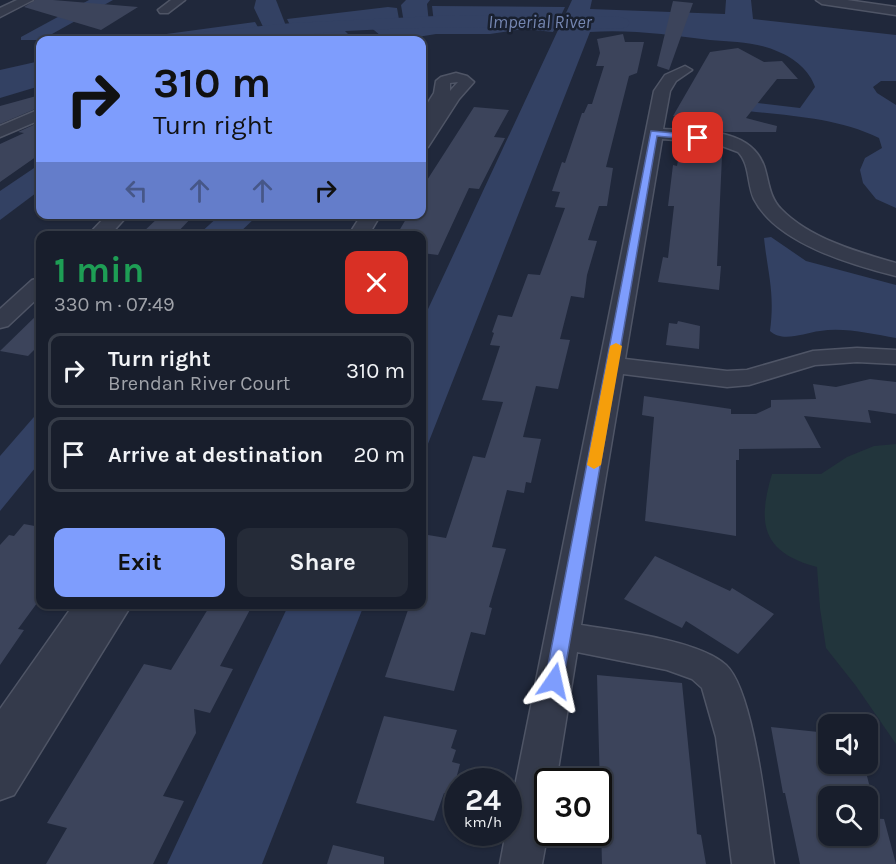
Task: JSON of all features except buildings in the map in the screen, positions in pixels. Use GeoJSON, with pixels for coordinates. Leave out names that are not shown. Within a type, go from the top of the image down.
{"type":"FeatureCollection","features":[{"type":"Feature","properties":{"kind":"street"},"geometry":{"type":"LineString","coordinates":[[0,13],[27,0]]}},
{"type":"Feature","properties":{"kind":"street"},"geometry":{"type":"LineString","coordinates":[[164,10],[179,0]]}},
{"type":"Feature","properties":{"kind":"street"},"geometry":{"type":"LineString","coordinates":[[822,0],[896,10]]}},
{"type":"Feature","properties":{"kind":"street"},"geometry":{"type":"LineString","coordinates":[[521,864],[662,91],[670,78],[685,70]]}},
{"type":"Feature","properties":{"kind":"street"},"geometry":{"type":"LineString","coordinates":[[426,117],[441,93],[443,81],[454,78],[465,79],[467,82],[453,96],[426,137]]}},
{"type":"Feature","properties":{"kind":"street"},"geometry":{"type":"LineString","coordinates":[[0,132],[36,116]]}},
{"type":"Feature","properties":{"kind":"street"},"geometry":{"type":"LineString","coordinates":[[654,133],[720,140],[742,147],[751,157],[765,201],[783,220],[811,238],[837,250],[896,270]]}},
{"type":"Feature","properties":{"kind":"street"},"geometry":{"type":"LineString","coordinates":[[102,231],[115,219]]}},
{"type":"Feature","properties":{"kind":"street"},"geometry":{"type":"LineString","coordinates":[[0,321],[36,289]]}},
{"type":"Feature","properties":{"kind":"street"},"geometry":{"type":"LineString","coordinates":[[612,365],[727,379],[749,377],[813,358],[857,355],[896,357]]}},
{"type":"Feature","properties":{"kind":"street"},"geometry":{"type":"LineString","coordinates":[[0,740],[90,609]]}},
{"type":"Feature","properties":{"kind":"street"},"geometry":{"type":"LineString","coordinates":[[0,783],[113,609]]}},
{"type":"Feature","properties":{"kind":"street"},"geometry":{"type":"LineString","coordinates":[[563,636],[685,659],[715,676],[729,705],[753,864]]}},
{"type":"Feature","properties":{"kind":"shaded area"},"geometry":{"type":"Polygon","coordinates":[[[896,444],[896,744],[878,718],[878,714],[875,714],[826,648],[817,567],[785,553],[768,534],[765,521],[767,492],[772,474],[821,474],[847,457],[874,446],[896,444]]]}},
{"type":"Feature","properties":{"kind":"water"},"geometry":{"type":"Polygon","coordinates":[[[89,0],[113,0],[52,34],[60,36],[36,36],[36,40],[21,40],[21,37],[89,0]]]}},
{"type":"Feature","properties":{"kind":"water"},"geometry":{"type":"Polygon","coordinates":[[[256,0],[276,0],[288,31],[266,33],[254,8],[256,0]]]}},
{"type":"Feature","properties":{"kind":"water"},"geometry":{"type":"Polygon","coordinates":[[[406,0],[430,0],[427,4],[429,23],[404,23],[401,5],[406,0]]]}},
{"type":"Feature","properties":{"kind":"water"},"geometry":{"type":"Polygon","coordinates":[[[572,0],[592,0],[590,9],[725,14],[726,0],[751,0],[753,19],[896,35],[896,81],[881,81],[873,87],[877,93],[896,105],[896,208],[876,199],[863,183],[860,170],[865,158],[882,148],[879,138],[831,122],[748,111],[749,102],[800,108],[815,87],[805,70],[785,55],[763,46],[745,43],[665,34],[590,32],[426,449],[426,313],[572,0]]]}},
{"type":"Feature","properties":{"kind":"water"},"geometry":{"type":"Polygon","coordinates":[[[432,6],[565,7],[553,32],[524,29],[490,34],[381,36],[371,27],[355,24],[341,27],[350,36],[253,36],[246,33],[211,36],[152,36],[255,22],[262,34],[293,31],[287,19],[388,7],[397,8],[400,25],[434,23],[432,6]]]}},
{"type":"Feature","properties":{"kind":"water"},"geometry":{"type":"Polygon","coordinates":[[[36,62],[36,87],[0,98],[0,70],[36,62]]]}},
{"type":"Feature","properties":{"kind":"water"},"geometry":{"type":"Polygon","coordinates":[[[36,167],[36,193],[0,220],[0,191],[36,167]]]}},
{"type":"Feature","properties":{"kind":"water"},"geometry":{"type":"Polygon","coordinates":[[[216,219],[254,219],[241,231],[202,231],[216,219]]]}},
{"type":"Feature","properties":{"kind":"water"},"geometry":{"type":"Polygon","coordinates":[[[771,237],[806,261],[896,285],[896,338],[839,330],[787,337],[775,335],[770,331],[771,295],[764,238],[771,237]]]}},
{"type":"Feature","properties":{"kind":"water"},"geometry":{"type":"Polygon","coordinates":[[[36,415],[36,467],[0,511],[0,456],[36,415]]]}},
{"type":"Feature","properties":{"kind":"water"},"geometry":{"type":"Polygon","coordinates":[[[287,609],[362,609],[262,864],[167,864],[287,609]]]}},
{"type":"Feature","properties":{"kind":"waterway","name":"Imperial River"},"geometry":{"type":"LineString","coordinates":[[220,36],[347,25],[456,21],[620,23]]}},
{"type":"Feature","properties":{"kind":"slow traffic"},"geometry":{"type":"LineString","coordinates":[[594,465],[616,346]]}},
{"type":"Feature","properties":{"kind":"route"},"geometry":{"type":"LineString","coordinates":[[554,681],[654,133],[698,138]]}}]}
